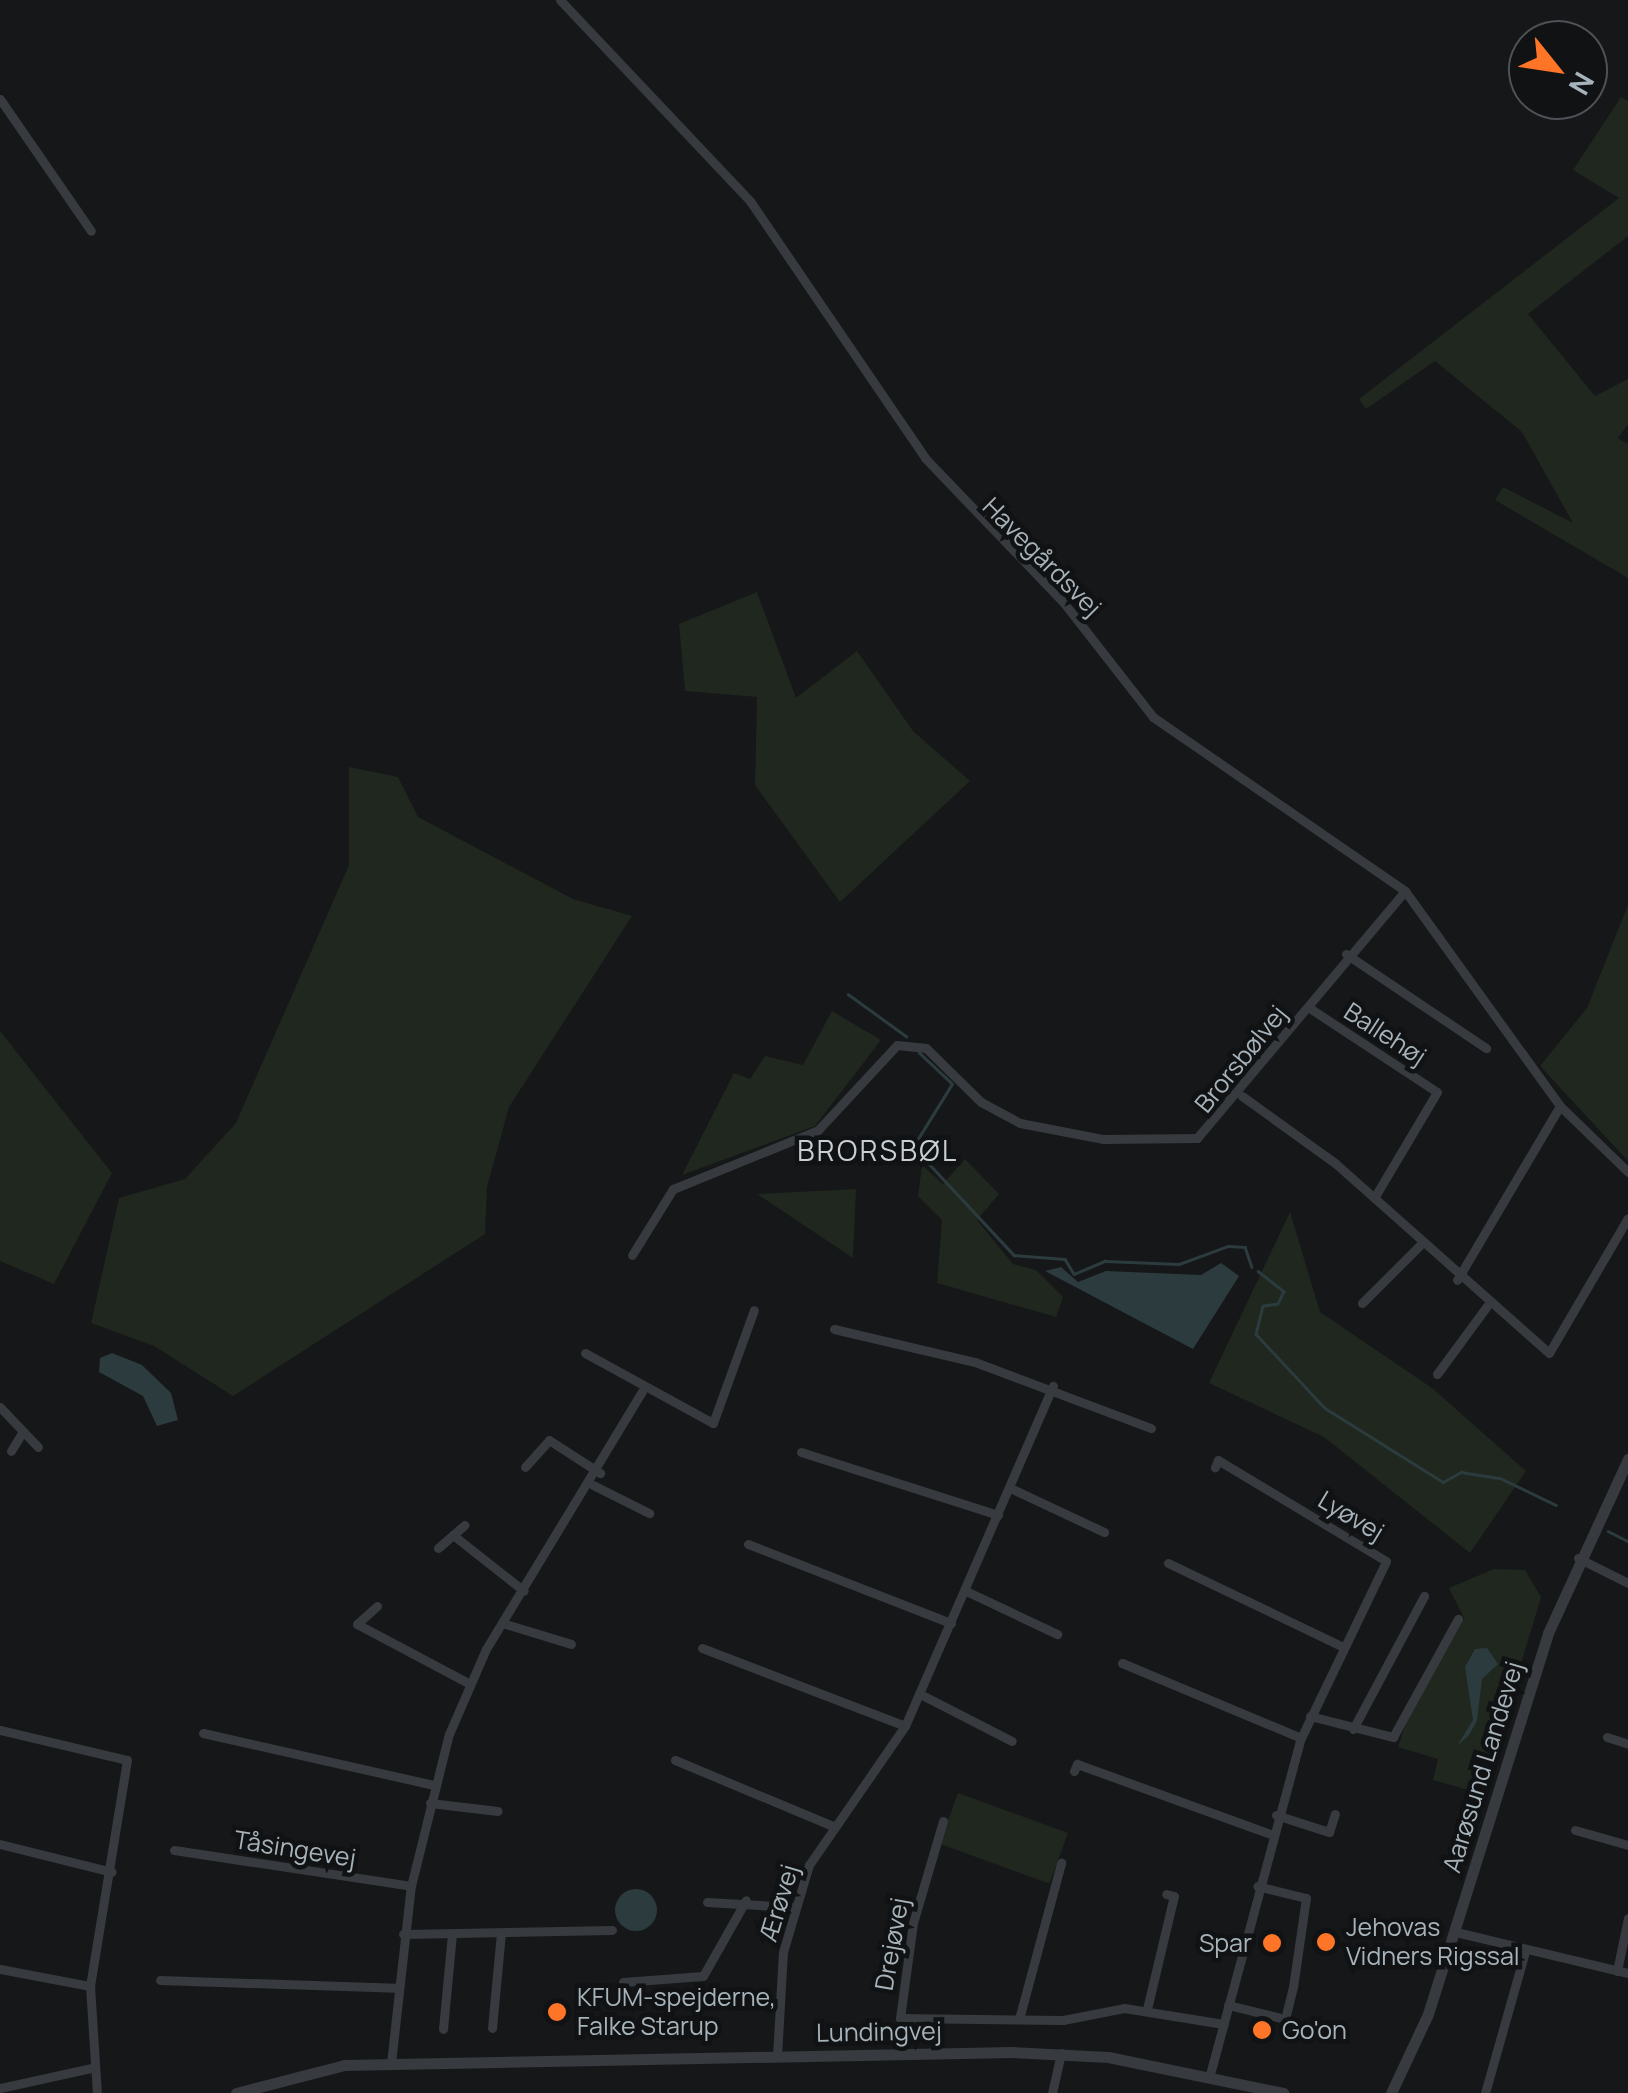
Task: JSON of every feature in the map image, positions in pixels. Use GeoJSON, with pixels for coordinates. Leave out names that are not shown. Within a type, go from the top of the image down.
{"type":"FeatureCollection","features":[{"type":"Feature","properties":{"kind":"street","name":"Havegårdsvej"},"geometry":{"type":"LineString","coordinates":[[560,0],[750,201],[924,458],[1064,603],[1152,717],[1405,891],[1560,1106],[1628,1172]]}},
{"type":"Feature","properties":{"kind":"street"},"geometry":{"type":"LineString","coordinates":[[0,99],[91,231]]}},
{"type":"Feature","properties":{"kind":"street","name":"Brorsbølvej"},"geometry":{"type":"LineString","coordinates":[[632,1254],[673,1188],[818,1130],[897,1046],[926,1048],[1002,1117],[1068,1134],[1197,1138],[1242,1096],[1346,954],[1405,891]]}},
{"type":"Feature","properties":{"kind":"street","name":"Ballehøj"},"geometry":{"type":"LineString","coordinates":[[1346,954],[1486,1048]]}},
{"type":"Feature","properties":{"kind":"street","name":"Ballehøj"},"geometry":{"type":"LineString","coordinates":[[1308,1007],[1437,1092],[1374,1198]]}},
{"type":"Feature","properties":{"kind":"street"},"geometry":{"type":"LineString","coordinates":[[1242,1096],[1374,1198],[1456,1280],[1549,1354],[1628,1218]]}},
{"type":"Feature","properties":{"kind":"street"},"geometry":{"type":"LineString","coordinates":[[1456,1280],[1560,1106]]}},
{"type":"Feature","properties":{"kind":"street"},"geometry":{"type":"LineString","coordinates":[[1362,1302],[1419,1246]]}},
{"type":"Feature","properties":{"kind":"street"},"geometry":{"type":"LineString","coordinates":[[1437,1374],[1488,1306]]}},
{"type":"Feature","properties":{"kind":"street"},"geometry":{"type":"LineString","coordinates":[[585,1353],[642,1391],[712,1423],[754,1310]]}},
{"type":"Feature","properties":{"kind":"street"},"geometry":{"type":"LineString","coordinates":[[834,1329],[1053,1386],[1151,1428]]}},
{"type":"Feature","properties":{"kind":"street","name":"Ærøvej"},"geometry":{"type":"LineString","coordinates":[[776,2056],[793,1907],[833,1826],[905,1726],[1053,1386]]}},
{"type":"Feature","properties":{"kind":"street"},"geometry":{"type":"LineString","coordinates":[[391,2063],[402,1934],[411,1886],[434,1785],[470,1684],[502,1623],[593,1485],[642,1391]]}},
{"type":"Feature","properties":{"kind":"street"},"geometry":{"type":"LineString","coordinates":[[0,1407],[38,1447]]}},
{"type":"Feature","properties":{"kind":"street"},"geometry":{"type":"LineString","coordinates":[[11,1450],[23,1431]]}},
{"type":"Feature","properties":{"kind":"street"},"geometry":{"type":"LineString","coordinates":[[524,1467],[548,1440],[600,1473]]}},
{"type":"Feature","properties":{"kind":"street"},"geometry":{"type":"LineString","coordinates":[[801,1452],[998,1515]]}},
{"type":"Feature","properties":{"kind":"street","name":"Aarøsund Landevej"},"geometry":{"type":"LineString","coordinates":[[1390,2093],[1456,1932],[1578,1558],[1628,1459]]}},
{"type":"Feature","properties":{"kind":"street","name":"Lyøvej"},"geometry":{"type":"LineString","coordinates":[[1209,2078],[1270,1834],[1301,1738],[1341,1646],[1386,1561],[1218,1460],[1215,1467]]}},
{"type":"Feature","properties":{"kind":"street"},"geometry":{"type":"LineString","coordinates":[[593,1485],[649,1513]]}},
{"type":"Feature","properties":{"kind":"street"},"geometry":{"type":"LineString","coordinates":[[1010,1488],[1104,1532]]}},
{"type":"Feature","properties":{"kind":"street"},"geometry":{"type":"LineString","coordinates":[[438,1548],[464,1525]]}},
{"type":"Feature","properties":{"kind":"street"},"geometry":{"type":"LineString","coordinates":[[453,1535],[524,1591]]}},
{"type":"Feature","properties":{"kind":"street"},"geometry":{"type":"LineString","coordinates":[[748,1544],[951,1623]]}},
{"type":"Feature","properties":{"kind":"street"},"geometry":{"type":"LineString","coordinates":[[1578,1558],[1628,1582]]}},
{"type":"Feature","properties":{"kind":"street"},"geometry":{"type":"LineString","coordinates":[[1168,1562],[1341,1646]]}},
{"type":"Feature","properties":{"kind":"street"},"geometry":{"type":"LineString","coordinates":[[966,1591],[1057,1634]]}},
{"type":"Feature","properties":{"kind":"street"},"geometry":{"type":"LineString","coordinates":[[1353,1729],[1376,1671],[1424,1596]]}},
{"type":"Feature","properties":{"kind":"street"},"geometry":{"type":"LineString","coordinates":[[377,1606],[357,1624],[470,1684]]}},
{"type":"Feature","properties":{"kind":"street"},"geometry":{"type":"LineString","coordinates":[[1310,1716],[1393,1737],[1458,1618]]}},
{"type":"Feature","properties":{"kind":"street"},"geometry":{"type":"LineString","coordinates":[[502,1623],[572,1644]]}},
{"type":"Feature","properties":{"kind":"street"},"geometry":{"type":"LineString","coordinates":[[702,1648],[905,1726]]}},
{"type":"Feature","properties":{"kind":"street"},"geometry":{"type":"LineString","coordinates":[[1122,1664],[1301,1738]]}},
{"type":"Feature","properties":{"kind":"street"},"geometry":{"type":"LineString","coordinates":[[920,1694],[1012,1741]]}},
{"type":"Feature","properties":{"kind":"street"},"geometry":{"type":"LineString","coordinates":[[0,1730],[127,1760],[112,1872],[90,1986],[92,2068],[97,2093]]}},
{"type":"Feature","properties":{"kind":"street"},"geometry":{"type":"LineString","coordinates":[[203,1733],[434,1785]]}},
{"type":"Feature","properties":{"kind":"street"},"geometry":{"type":"LineString","coordinates":[[1607,1736],[1628,1744]]}},
{"type":"Feature","properties":{"kind":"street"},"geometry":{"type":"LineString","coordinates":[[675,1760],[833,1826]]}},
{"type":"Feature","properties":{"kind":"street"},"geometry":{"type":"LineString","coordinates":[[1074,1770],[1077,1764],[1270,1834]]}},
{"type":"Feature","properties":{"kind":"street"},"geometry":{"type":"LineString","coordinates":[[430,1803],[498,1811]]}},
{"type":"Feature","properties":{"kind":"street"},"geometry":{"type":"LineString","coordinates":[[1276,1815],[1329,1832],[1335,1814]]}},
{"type":"Feature","properties":{"kind":"street","name":"Drejøvej"},"geometry":{"type":"LineString","coordinates":[[943,1821],[913,1924],[900,2018],[1019,2019],[1147,2009],[1224,2024]]}},
{"type":"Feature","properties":{"kind":"street"},"geometry":{"type":"LineString","coordinates":[[1575,1830],[1628,1844]]}},
{"type":"Feature","properties":{"kind":"street"},"geometry":{"type":"LineString","coordinates":[[0,1844],[112,1872]]}},
{"type":"Feature","properties":{"kind":"street","name":"Tåsingevej"},"geometry":{"type":"LineString","coordinates":[[174,1850],[411,1886]]}},
{"type":"Feature","properties":{"kind":"street"},"geometry":{"type":"LineString","coordinates":[[1019,2019],[1061,1863]]}},
{"type":"Feature","properties":{"kind":"street"},"geometry":{"type":"LineString","coordinates":[[1228,2005],[1285,2020],[1306,1898],[1257,1886]]}},
{"type":"Feature","properties":{"kind":"street"},"geometry":{"type":"LineString","coordinates":[[1147,2009],[1174,1896],[1166,1894]]}},
{"type":"Feature","properties":{"kind":"street"},"geometry":{"type":"LineString","coordinates":[[708,1902],[746,1900],[793,1907]]}},
{"type":"Feature","properties":{"kind":"street"},"geometry":{"type":"LineString","coordinates":[[623,1982],[702,1976],[746,1900]]}},
{"type":"Feature","properties":{"kind":"street"},"geometry":{"type":"LineString","coordinates":[[1456,1932],[1526,1952],[1623,1972],[1628,1918]]}},
{"type":"Feature","properties":{"kind":"street"},"geometry":{"type":"LineString","coordinates":[[402,1934],[612,1930]]}},
{"type":"Feature","properties":{"kind":"street"},"geometry":{"type":"LineString","coordinates":[[492,2028],[500,1933]]}},
{"type":"Feature","properties":{"kind":"street"},"geometry":{"type":"LineString","coordinates":[[443,2028],[452,1934]]}},
{"type":"Feature","properties":{"kind":"street"},"geometry":{"type":"LineString","coordinates":[[1485,2093],[1526,1952]]}},
{"type":"Feature","properties":{"kind":"street"},"geometry":{"type":"LineString","coordinates":[[0,1969],[90,1986]]}},
{"type":"Feature","properties":{"kind":"street"},"geometry":{"type":"LineString","coordinates":[[160,1980],[396,1988]]}},
{"type":"Feature","properties":{"kind":"street"},"geometry":{"type":"LineString","coordinates":[[1052,2093],[1062,2053]]}},
{"type":"Feature","properties":{"kind":"street","name":"Lundingvej"},"geometry":{"type":"LineString","coordinates":[[236,2093],[317,2070],[391,2063],[1062,2053],[1283,2093]]}},
{"type":"Feature","properties":{"kind":"street"},"geometry":{"type":"LineString","coordinates":[[0,2088],[92,2068]]}},
{"type":"Feature","properties":{"kind":"shaded area"},"geometry":{"type":"Polygon","coordinates":[[[1621,97],[1628,101],[1628,236],[1528,314],[1595,396],[1628,379],[1628,424],[1618,438],[1628,444],[1628,578],[1495,500],[1503,487],[1573,523],[1522,432],[1435,361],[1366,409],[1359,399],[1619,198],[1573,170],[1621,97]]]}},
{"type":"Feature","properties":{"kind":"shaded area"},"geometry":{"type":"Polygon","coordinates":[[[757,592],[796,698],[857,651],[913,731],[970,781],[840,902],[755,785],[757,697],[685,691],[679,624],[757,592]]]}},
{"type":"Feature","properties":{"kind":"shaded area"},"geometry":{"type":"Polygon","coordinates":[[[349,767],[398,777],[418,817],[573,899],[632,916],[509,1107],[487,1187],[485,1234],[233,1396],[154,1346],[91,1323],[119,1198],[185,1179],[236,1123],[349,865],[349,767]]]}},
{"type":"Feature","properties":{"kind":"shaded area"},"geometry":{"type":"Polygon","coordinates":[[[1628,905],[1628,1161],[1540,1066],[1587,1008],[1628,905]]]}},
{"type":"Feature","properties":{"kind":"shaded area"},"geometry":{"type":"Polygon","coordinates":[[[832,1011],[881,1040],[815,1126],[682,1175],[734,1073],[750,1079],[765,1056],[803,1065],[832,1011]]]}},
{"type":"Feature","properties":{"kind":"shaded area"},"geometry":{"type":"Polygon","coordinates":[[[0,1031],[112,1173],[54,1284],[0,1261],[0,1031]]]}},
{"type":"Feature","properties":{"kind":"shaded area"},"geometry":{"type":"Polygon","coordinates":[[[965,1159],[999,1194],[977,1220],[1013,1264],[1036,1270],[1063,1297],[1056,1317],[937,1283],[942,1220],[918,1196],[922,1165],[943,1184],[965,1159]]]}},
{"type":"Feature","properties":{"kind":"shaded area"},"geometry":{"type":"Polygon","coordinates":[[[856,1189],[853,1258],[757,1194],[856,1189]]]}},
{"type":"Feature","properties":{"kind":"shaded area"},"geometry":{"type":"Polygon","coordinates":[[[1290,1212],[1320,1312],[1432,1388],[1526,1471],[1470,1553],[1324,1437],[1209,1383],[1290,1212]]]}},
{"type":"Feature","properties":{"kind":"shaded area"},"geometry":{"type":"Polygon","coordinates":[[[1221,1263],[1239,1276],[1193,1349],[1045,1271],[1061,1267],[1078,1282],[1106,1271],[1201,1275],[1221,1263]]]}},
{"type":"Feature","properties":{"kind":"shaded area"},"geometry":{"type":"Polygon","coordinates":[[[112,1353],[142,1365],[171,1393],[178,1420],[157,1426],[143,1396],[99,1372],[100,1358],[112,1353]]]}},
{"type":"Feature","properties":{"kind":"shaded area"},"geometry":{"type":"Polygon","coordinates":[[[1494,1569],[1525,1570],[1541,1597],[1482,1794],[1433,1780],[1438,1759],[1398,1747],[1413,1701],[1464,1618],[1449,1588],[1494,1569]]]}},
{"type":"Feature","properties":{"kind":"shaded area"},"geometry":{"type":"Polygon","coordinates":[[[1487,1648],[1498,1664],[1482,1679],[1477,1721],[1457,1746],[1473,1720],[1465,1667],[1475,1649],[1487,1648]]]}},
{"type":"Feature","properties":{"kind":"shaded area"},"geometry":{"type":"Polygon","coordinates":[[[958,1793],[1068,1833],[1049,1884],[940,1844],[958,1793]]]}},
{"type":"Feature","properties":{"kind":"shaded area"},"geometry":{"type":"Polygon","coordinates":[[[636,1889],[651,1895],[657,1910],[651,1925],[636,1931],[621,1925],[615,1910],[621,1895],[636,1889]]]}},
{"type":"Feature","properties":{"kind":"waterway"},"geometry":{"type":"LineString","coordinates":[[848,994],[906,1036]]}},
{"type":"Feature","properties":{"kind":"waterway"},"geometry":{"type":"LineString","coordinates":[[916,1142],[952,1084],[919,1053]]}},
{"type":"Feature","properties":{"kind":"waterway"},"geometry":{"type":"LineString","coordinates":[[921,1155],[1014,1255],[1065,1259],[1074,1274],[1105,1261],[1179,1264],[1228,1246],[1245,1247],[1252,1267]]}},
{"type":"Feature","properties":{"kind":"waterway"},"geometry":{"type":"LineString","coordinates":[[1258,1271],[1284,1291],[1278,1304],[1263,1306],[1256,1334],[1325,1408],[1443,1482],[1461,1472],[1500,1478],[1556,1505]]}},
{"type":"Feature","properties":{"kind":"waterway"},"geometry":{"type":"LineString","coordinates":[[1608,1531],[1628,1541]]}},
{"type":"Feature","properties":{"kind":"place","name":"Jehovas Vidners Rigssal"},"geometry":{"type":"Point","coordinates":[1326,1942]}},
{"type":"Feature","properties":{"kind":"place","name":"Spar"},"geometry":{"type":"Point","coordinates":[1272,1943]}},
{"type":"Feature","properties":{"kind":"place","name":"KFUM-spejderne, Falke Starup"},"geometry":{"type":"Point","coordinates":[557,2012]}},
{"type":"Feature","properties":{"kind":"place","name":"Go'on"},"geometry":{"type":"Point","coordinates":[1262,2030]}},
{"type":"Feature","properties":{"kind":"district","name":"BRORSBØL"},"geometry":{"type":"Point","coordinates":[878,1150]}}]}
